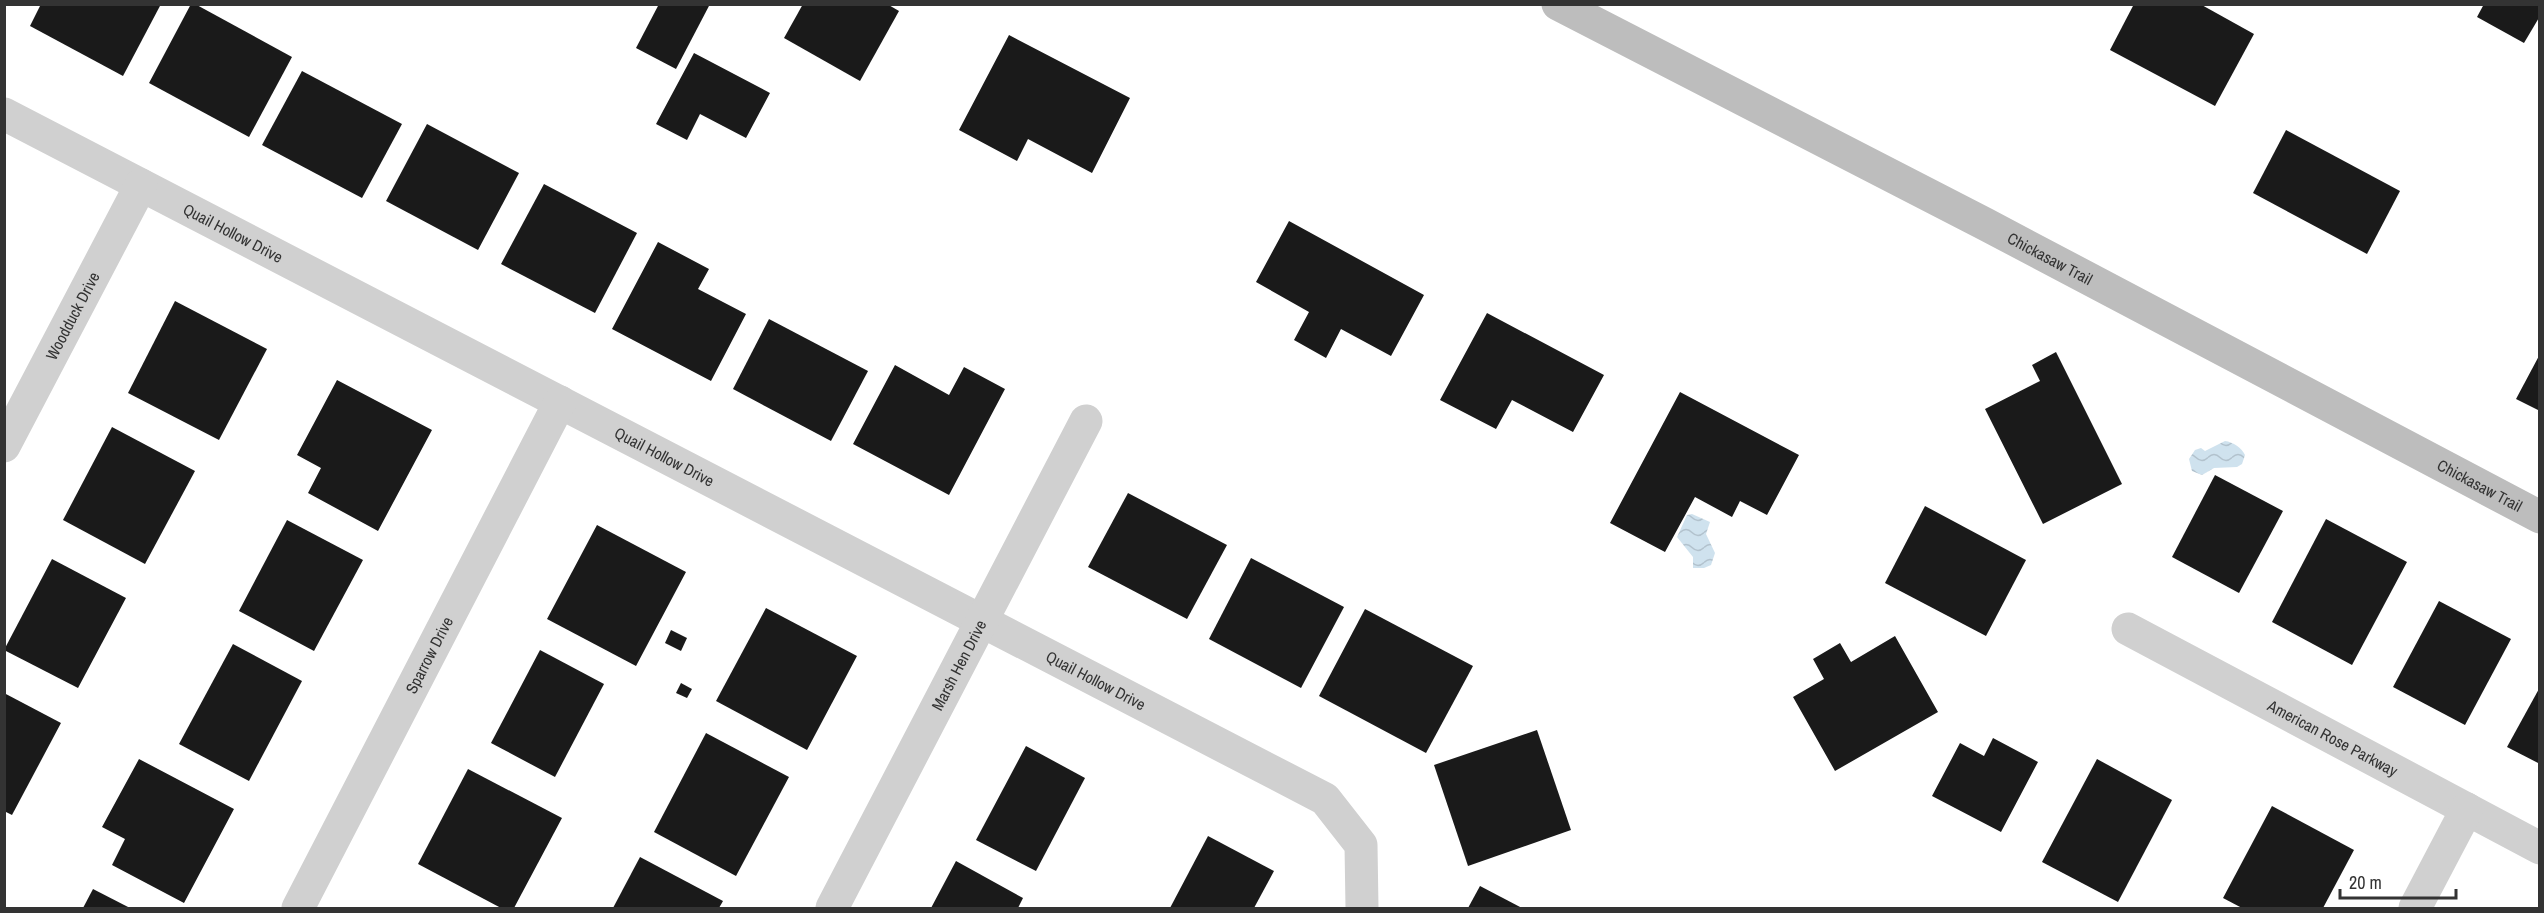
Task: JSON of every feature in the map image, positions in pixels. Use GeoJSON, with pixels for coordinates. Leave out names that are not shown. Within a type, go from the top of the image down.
{"type":"FeatureCollection","features":[{"type":"Feature","properties":{"kind":"street","name":"Chickasaw Trail"},"geometry":{"type":"LineString","coordinates":[[1557,4],[1975,219],[2540,517]]}},
{"type":"Feature","properties":{"kind":"street","name":"Quail Hollow Drive"},"geometry":{"type":"LineString","coordinates":[[4,114],[1325,799],[1361,845],[1362,909]]}},
{"type":"Feature","properties":{"kind":"street","name":"Woodduck Drive"},"geometry":{"type":"LineString","coordinates":[[4,446],[141,185]]}},
{"type":"Feature","properties":{"kind":"street","name":"Sparrow Drive"},"geometry":{"type":"LineString","coordinates":[[298,909],[560,402]]}},
{"type":"Feature","properties":{"kind":"street","name":"Marsh Hen Drive"},"geometry":{"type":"LineString","coordinates":[[832,909],[1086,421]]}},
{"type":"Feature","properties":{"kind":"street","name":"American Rose Parkway"},"geometry":{"type":"LineString","coordinates":[[2128,629],[2540,848]]}},
{"type":"Feature","properties":{"kind":"street"},"geometry":{"type":"LineString","coordinates":[[2415,909],[2467,809]]}},
{"type":"Feature","properties":{"kind":"water"},"geometry":{"type":"Polygon","coordinates":[[[2225,441],[2244,452],[2242,464],[2237,467],[2214,468],[2202,475],[2192,471],[2189,459],[2195,450],[2201,448],[2205,451],[2225,441]]]}},
{"type":"Feature","properties":{"kind":"water"},"geometry":{"type":"Polygon","coordinates":[[[1692,514],[1710,522],[1706,534],[1715,553],[1711,565],[1704,568],[1693,568],[1693,557],[1677,537],[1687,515],[1692,514]]]}},
{"type":"Feature","properties":{"kind":"building"},"geometry":{"type":"Polygon","coordinates":[[[41,4],[161,4],[123,76],[30,26],[41,4]]]}},
{"type":"Feature","properties":{"kind":"building"},"geometry":{"type":"Polygon","coordinates":[[[191,4],[195,4],[292,57],[249,137],[149,83],[191,4]]]}},
{"type":"Feature","properties":{"kind":"building"},"geometry":{"type":"Polygon","coordinates":[[[659,4],[710,4],[676,69],[636,48],[659,4]]]}},
{"type":"Feature","properties":{"kind":"building"},"geometry":{"type":"Polygon","coordinates":[[[803,4],[887,4],[899,11],[860,81],[784,38],[803,4]]]}},
{"type":"Feature","properties":{"kind":"building"},"geometry":{"type":"Polygon","coordinates":[[[2134,4],[2200,4],[2254,34],[2215,106],[2110,50],[2134,4]]]}},
{"type":"Feature","properties":{"kind":"building"},"geometry":{"type":"Polygon","coordinates":[[[2484,4],[2540,4],[2540,16],[2524,43],[2477,17],[2484,4]]]}},
{"type":"Feature","properties":{"kind":"building"},"geometry":{"type":"Polygon","coordinates":[[[1009,35],[1130,98],[1092,173],[1028,139],[1017,161],[959,130],[1009,35]]]}},
{"type":"Feature","properties":{"kind":"building"},"geometry":{"type":"Polygon","coordinates":[[[694,53],[770,93],[746,138],[700,114],[687,140],[656,124],[694,53]]]}},
{"type":"Feature","properties":{"kind":"building"},"geometry":{"type":"Polygon","coordinates":[[[302,71],[402,124],[362,198],[262,145],[302,71]]]}},
{"type":"Feature","properties":{"kind":"building"},"geometry":{"type":"Polygon","coordinates":[[[427,124],[519,173],[478,250],[386,201],[427,124]]]}},
{"type":"Feature","properties":{"kind":"building"},"geometry":{"type":"Polygon","coordinates":[[[2286,130],[2400,191],[2367,254],[2253,193],[2286,130]]]}},
{"type":"Feature","properties":{"kind":"building"},"geometry":{"type":"Polygon","coordinates":[[[544,184],[637,233],[595,313],[501,264],[544,184]]]}},
{"type":"Feature","properties":{"kind":"building"},"geometry":{"type":"Polygon","coordinates":[[[1289,221],[1424,295],[1391,356],[1341,329],[1326,358],[1294,340],[1309,312],[1256,282],[1289,221]]]}},
{"type":"Feature","properties":{"kind":"building"},"geometry":{"type":"Polygon","coordinates":[[[658,242],[709,269],[698,289],[746,314],[711,381],[612,329],[658,242]]]}},
{"type":"Feature","properties":{"kind":"building"},"geometry":{"type":"Polygon","coordinates":[[[175,301],[267,349],[219,440],[128,393],[175,301]]]}},
{"type":"Feature","properties":{"kind":"building"},"geometry":{"type":"Polygon","coordinates":[[[1487,313],[1604,375],[1573,432],[1512,400],[1496,429],[1440,400],[1487,313]]]}},
{"type":"Feature","properties":{"kind":"building"},"geometry":{"type":"Polygon","coordinates":[[[769,319],[868,371],[831,441],[733,389],[769,319]]]}},
{"type":"Feature","properties":{"kind":"building"},"geometry":{"type":"Polygon","coordinates":[[[2056,352],[2122,484],[2043,524],[1985,409],[2040,381],[2032,365],[2056,352]]]}},
{"type":"Feature","properties":{"kind":"building"},"geometry":{"type":"Polygon","coordinates":[[[2540,354],[2540,411],[2516,399],[2540,354]]]}},
{"type":"Feature","properties":{"kind":"building"},"geometry":{"type":"Polygon","coordinates":[[[895,365],[949,395],[964,367],[1005,389],[949,495],[853,444],[895,365]]]}},
{"type":"Feature","properties":{"kind":"building"},"geometry":{"type":"Polygon","coordinates":[[[337,380],[432,430],[378,531],[308,493],[321,468],[297,455],[337,380]]]}},
{"type":"Feature","properties":{"kind":"building"},"geometry":{"type":"Polygon","coordinates":[[[1680,392],[1799,455],[1767,515],[1740,501],[1732,517],[1695,497],[1665,552],[1610,523],[1680,392]]]}},
{"type":"Feature","properties":{"kind":"building"},"geometry":{"type":"Polygon","coordinates":[[[112,427],[195,471],[145,564],[63,520],[112,427]]]}},
{"type":"Feature","properties":{"kind":"building"},"geometry":{"type":"Polygon","coordinates":[[[2215,475],[2283,511],[2239,593],[2172,557],[2215,475]]]}},
{"type":"Feature","properties":{"kind":"building"},"geometry":{"type":"Polygon","coordinates":[[[1128,493],[1227,545],[1187,619],[1088,567],[1128,493]]]}},
{"type":"Feature","properties":{"kind":"building"},"geometry":{"type":"Polygon","coordinates":[[[1925,506],[2026,560],[1986,636],[1885,583],[1925,506]]]}},
{"type":"Feature","properties":{"kind":"building"},"geometry":{"type":"Polygon","coordinates":[[[2326,519],[2407,562],[2352,665],[2272,622],[2326,519]]]}},
{"type":"Feature","properties":{"kind":"building"},"geometry":{"type":"Polygon","coordinates":[[[287,520],[363,560],[314,651],[239,611],[287,520]]]}},
{"type":"Feature","properties":{"kind":"building"},"geometry":{"type":"Polygon","coordinates":[[[597,525],[686,572],[636,666],[547,619],[597,525]]]}},
{"type":"Feature","properties":{"kind":"building"},"geometry":{"type":"Polygon","coordinates":[[[1251,558],[1344,607],[1301,688],[1209,639],[1251,558]]]}},
{"type":"Feature","properties":{"kind":"building"},"geometry":{"type":"Polygon","coordinates":[[[52,559],[126,598],[78,688],[4,650],[52,559]]]}},
{"type":"Feature","properties":{"kind":"building"},"geometry":{"type":"Polygon","coordinates":[[[2439,601],[2511,639],[2465,725],[2393,687],[2439,601]]]}},
{"type":"Feature","properties":{"kind":"building"},"geometry":{"type":"Polygon","coordinates":[[[766,608],[857,656],[807,750],[716,701],[766,608]]]}},
{"type":"Feature","properties":{"kind":"building"},"geometry":{"type":"Polygon","coordinates":[[[1365,609],[1473,666],[1426,753],[1319,696],[1365,609]]]}},
{"type":"Feature","properties":{"kind":"building"},"geometry":{"type":"Polygon","coordinates":[[[671,630],[687,638],[681,651],[665,643],[671,630]]]}},
{"type":"Feature","properties":{"kind":"building"},"geometry":{"type":"Polygon","coordinates":[[[1895,636],[1938,712],[1835,771],[1793,697],[1824,679],[1813,659],[1840,643],[1851,662],[1895,636]]]}},
{"type":"Feature","properties":{"kind":"building"},"geometry":{"type":"Polygon","coordinates":[[[233,644],[302,681],[249,781],[179,744],[233,644]]]}},
{"type":"Feature","properties":{"kind":"building"},"geometry":{"type":"Polygon","coordinates":[[[540,650],[604,684],[555,777],[491,743],[540,650]]]}},
{"type":"Feature","properties":{"kind":"building"},"geometry":{"type":"Polygon","coordinates":[[[681,683],[692,689],[687,698],[676,693],[681,683]]]}},
{"type":"Feature","properties":{"kind":"building"},"geometry":{"type":"Polygon","coordinates":[[[2540,687],[2540,764],[2507,747],[2540,687]]]}},
{"type":"Feature","properties":{"kind":"building"},"geometry":{"type":"Polygon","coordinates":[[[4,693],[61,723],[12,815],[4,811],[4,693]]]}},
{"type":"Feature","properties":{"kind":"building"},"geometry":{"type":"Polygon","coordinates":[[[1537,730],[1571,830],[1468,866],[1434,765],[1537,730]]]}},
{"type":"Feature","properties":{"kind":"building"},"geometry":{"type":"Polygon","coordinates":[[[706,733],[789,777],[736,876],[654,832],[706,733]]]}},
{"type":"Feature","properties":{"kind":"building"},"geometry":{"type":"Polygon","coordinates":[[[1993,738],[2038,762],[2001,832],[1932,796],[1960,743],[1984,756],[1993,738]]]}},
{"type":"Feature","properties":{"kind":"building"},"geometry":{"type":"Polygon","coordinates":[[[1026,746],[1085,778],[1036,871],[976,840],[1026,746]]]}},
{"type":"Feature","properties":{"kind":"building"},"geometry":{"type":"Polygon","coordinates":[[[139,759],[234,809],[184,903],[112,865],[125,839],[102,827],[139,759]]]}},
{"type":"Feature","properties":{"kind":"building"},"geometry":{"type":"Polygon","coordinates":[[[2097,759],[2172,800],[2118,902],[2042,862],[2097,759]]]}},
{"type":"Feature","properties":{"kind":"building"},"geometry":{"type":"Polygon","coordinates":[[[468,769],[562,818],[514,908],[501,908],[418,864],[468,769]]]}},
{"type":"Feature","properties":{"kind":"building"},"geometry":{"type":"Polygon","coordinates":[[[2272,806],[2354,850],[2323,908],[2242,908],[2223,898],[2272,806]]]}},
{"type":"Feature","properties":{"kind":"building"},"geometry":{"type":"Polygon","coordinates":[[[1208,836],[1274,871],[1254,908],[1170,908],[1208,836]]]}},
{"type":"Feature","properties":{"kind":"building"},"geometry":{"type":"Polygon","coordinates":[[[640,857],[723,901],[719,908],[613,908],[640,857]]]}},
{"type":"Feature","properties":{"kind":"building"},"geometry":{"type":"Polygon","coordinates":[[[956,861],[1023,898],[1018,908],[931,908],[956,861]]]}},
{"type":"Feature","properties":{"kind":"building"},"geometry":{"type":"Polygon","coordinates":[[[1480,886],[1522,908],[1468,908],[1480,886]]]}},
{"type":"Feature","properties":{"kind":"building"},"geometry":{"type":"Polygon","coordinates":[[[93,889],[130,908],[83,908],[93,889]]]}}]}
